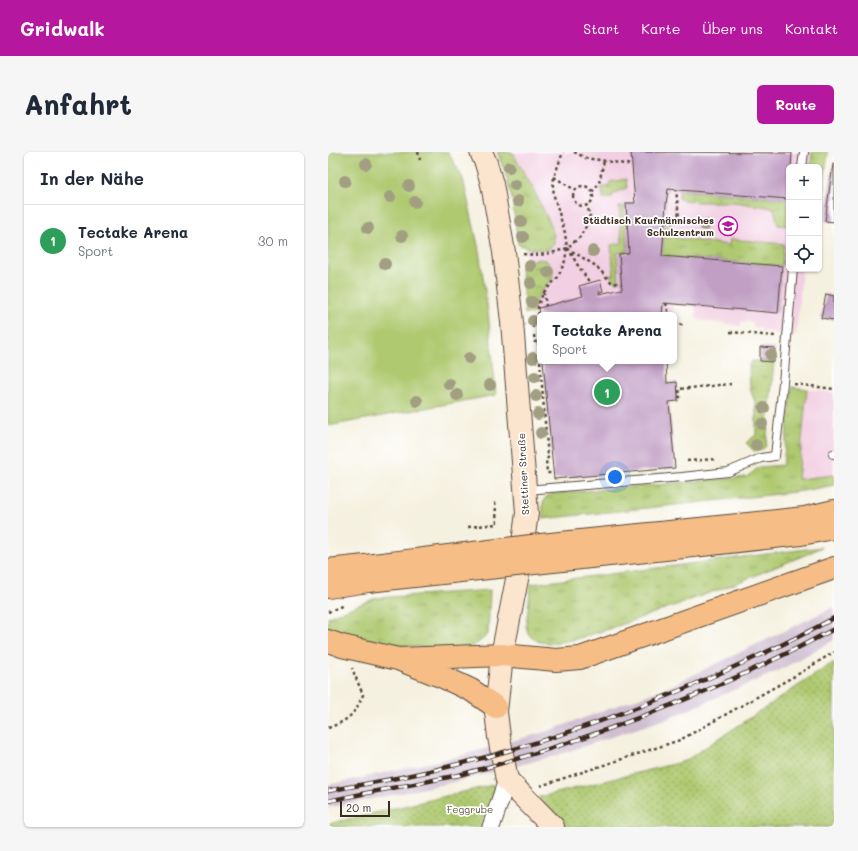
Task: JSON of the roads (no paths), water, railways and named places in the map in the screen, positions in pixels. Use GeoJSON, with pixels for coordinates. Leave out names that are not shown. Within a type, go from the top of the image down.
{"type":"FeatureCollection","features":[{"type":"Feature","properties":{"kind":"main road","name":"Stettiner Straße"},"geometry":{"type":"LineString","coordinates":[[481,152],[492,184],[504,252],[512,322],[526,490],[527,513],[502,654],[496,707],[499,737],[513,787]]}},
{"type":"Feature","properties":{"kind":"main road"},"geometry":{"type":"LineString","coordinates":[[328,587],[532,563],[691,538],[805,518],[834,511]]}},
{"type":"Feature","properties":{"kind":"main road"},"geometry":{"type":"LineString","coordinates":[[328,570],[531,546],[801,534],[834,528]]}},
{"type":"Feature","properties":{"kind":"main road"},"geometry":{"type":"LineString","coordinates":[[328,554],[362,566]]}},
{"type":"Feature","properties":{"kind":"main road"},"geometry":{"type":"LineString","coordinates":[[398,660],[502,654],[556,660],[580,658],[834,568]]}},
{"type":"Feature","properties":{"kind":"main road"},"geometry":{"type":"LineString","coordinates":[[328,640],[342,646],[398,660],[463,685],[496,707]]}},
{"type":"Feature","properties":{"kind":"main road"},"geometry":{"type":"LineString","coordinates":[[513,787],[553,827]]}},
{"type":"Feature","properties":{"kind":"street"},"geometry":{"type":"LineString","coordinates":[[491,827],[513,787]]}},
{"type":"Feature","properties":{"kind":"lane"},"geometry":{"type":"LineString","coordinates":[[802,164],[804,152]]}},
{"type":"Feature","properties":{"kind":"lane"},"geometry":{"type":"LineString","coordinates":[[526,490],[728,472],[760,458],[775,456],[793,272]]}},
{"type":"Feature","properties":{"kind":"railway"},"geometry":{"type":"LineString","coordinates":[[328,791],[439,769],[484,758],[570,732],[626,712],[700,682],[778,647],[834,618]]}},
{"type":"Feature","properties":{"kind":"railway"},"geometry":{"type":"LineString","coordinates":[[328,801],[459,775],[556,747],[651,713],[697,694],[743,674],[834,629]]}},
{"type":"Feature","properties":{"kind":"place","name":"Städtisch Kaufmännisches Schulzentrum"},"geometry":{"type":"Point","coordinates":[728,226]}},
{"type":"Feature","properties":{"kind":"place","name":"Tectake Arena"},"geometry":{"type":"Point","coordinates":[607,392]}},
{"type":"Feature","properties":{"kind":"park label","name":"Feggrube"},"geometry":{"type":"Point","coordinates":[470,809]}}]}
